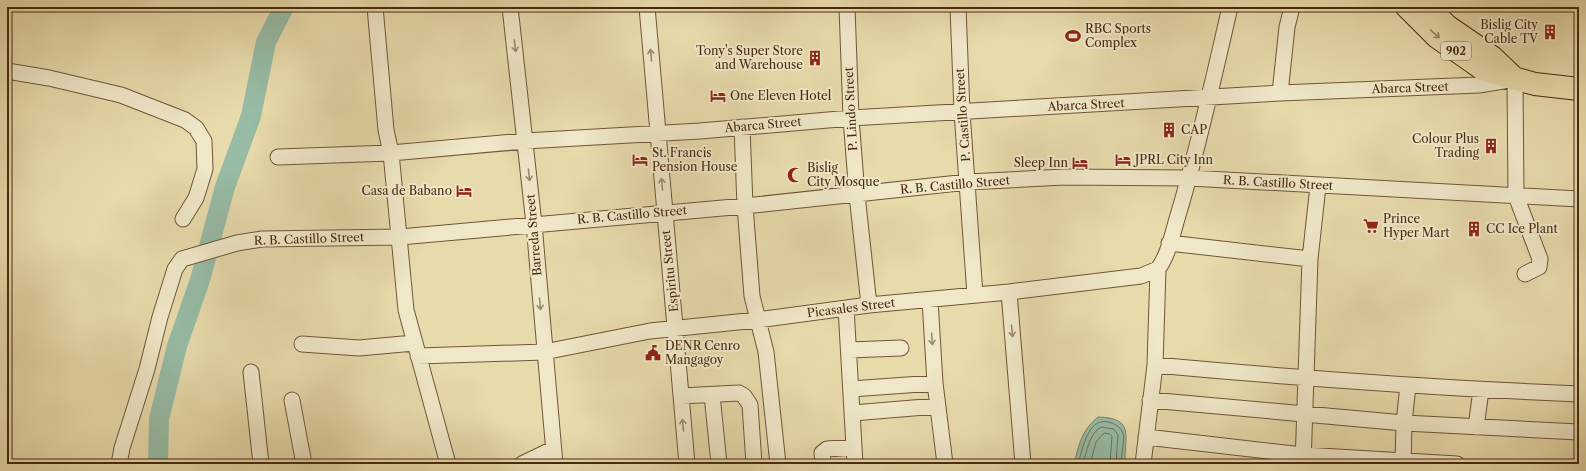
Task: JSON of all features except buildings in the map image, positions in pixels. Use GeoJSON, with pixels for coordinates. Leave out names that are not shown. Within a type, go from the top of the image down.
{"type":"FeatureCollection","features":[{"type":"Feature","properties":{"kind":"highway","name":"902"},"geometry":{"type":"LineString","coordinates":[[1407,7],[1437,37],[1484,70],[1535,84],[1579,89]]}},
{"type":"Feature","properties":{"kind":"highway","name":"902"},"geometry":{"type":"LineString","coordinates":[[1428,7],[1447,26],[1492,57],[1515,79]]}},
{"type":"Feature","properties":{"kind":"street"},"geometry":{"type":"LineString","coordinates":[[375,7],[386,130],[391,153],[406,310],[448,464]]}},
{"type":"Feature","properties":{"kind":"street","name":"Barreda Street"},"geometry":{"type":"LineString","coordinates":[[510,7],[534,224],[554,457]]}},
{"type":"Feature","properties":{"kind":"street","name":"Espiritu Street"},"geometry":{"type":"LineString","coordinates":[[647,7],[687,464]]}},
{"type":"Feature","properties":{"kind":"street","name":"P. Lindo Street"},"geometry":{"type":"LineString","coordinates":[[847,7],[851,118],[857,195],[869,306]]}},
{"type":"Feature","properties":{"kind":"street","name":"P. Castillo Street"},"geometry":{"type":"LineString","coordinates":[[958,7],[962,112],[975,295]]}},
{"type":"Feature","properties":{"kind":"street"},"geometry":{"type":"LineString","coordinates":[[1143,464],[1155,365],[1158,269],[1162,264],[1189,178],[1230,7]]}},
{"type":"Feature","properties":{"kind":"street"},"geometry":{"type":"LineString","coordinates":[[1280,93],[1287,27],[1292,7]]}},
{"type":"Feature","properties":{"kind":"street"},"geometry":{"type":"LineString","coordinates":[[7,71],[49,78],[121,95],[185,120],[196,128],[204,141],[205,169],[196,198],[183,219]]}},
{"type":"Feature","properties":{"kind":"street"},"geometry":{"type":"LineString","coordinates":[[1515,79],[1516,196],[1540,258],[1539,267],[1525,274]]}},
{"type":"Feature","properties":{"kind":"street","name":"Abarca Street"},"geometry":{"type":"LineString","coordinates":[[278,157],[391,153],[525,141],[658,134],[851,118],[1280,93],[1479,85],[1515,79]]}},
{"type":"Feature","properties":{"kind":"street"},"geometry":{"type":"LineString","coordinates":[[742,127],[745,206],[752,296],[757,320],[763,336],[768,368],[778,464]]}},
{"type":"Feature","properties":{"kind":"street","name":"R. B. Castillo Street"},"geometry":{"type":"LineString","coordinates":[[119,464],[122,448],[147,369],[175,268],[182,260],[237,243],[262,239],[400,237],[664,212],[745,206],[968,182],[1064,177],[1189,178],[1579,199]]}},
{"type":"Feature","properties":{"kind":"street"},"geometry":{"type":"LineString","coordinates":[[1303,459],[1310,259],[1318,186]]}},
{"type":"Feature","properties":{"kind":"street"},"geometry":{"type":"LineString","coordinates":[[1169,243],[1310,259]]}},
{"type":"Feature","properties":{"kind":"street","name":"Picasales Street"},"geometry":{"type":"LineString","coordinates":[[302,344],[352,348],[544,352],[676,328],[757,320],[846,308],[1009,292],[1141,276],[1158,269]]}},
{"type":"Feature","properties":{"kind":"street"},"geometry":{"type":"LineString","coordinates":[[1009,292],[1023,464]]}},
{"type":"Feature","properties":{"kind":"street"},"geometry":{"type":"LineString","coordinates":[[930,300],[937,406],[945,464]]}},
{"type":"Feature","properties":{"kind":"street"},"geometry":{"type":"LineString","coordinates":[[846,308],[855,464]]}},
{"type":"Feature","properties":{"kind":"street"},"geometry":{"type":"LineString","coordinates":[[849,350],[901,348]]}},
{"type":"Feature","properties":{"kind":"street"},"geometry":{"type":"LineString","coordinates":[[1155,365],[1306,378],[1481,390],[1579,394]]}},
{"type":"Feature","properties":{"kind":"street"},"geometry":{"type":"LineString","coordinates":[[251,372],[261,464]]}},
{"type":"Feature","properties":{"kind":"street"},"geometry":{"type":"LineString","coordinates":[[851,389],[935,383]]}},
{"type":"Feature","properties":{"kind":"street"},"geometry":{"type":"LineString","coordinates":[[1403,462],[1404,423],[1408,385]]}},
{"type":"Feature","properties":{"kind":"street"},"geometry":{"type":"LineString","coordinates":[[1476,427],[1481,390]]}},
{"type":"Feature","properties":{"kind":"street"},"geometry":{"type":"LineString","coordinates":[[681,396],[739,393],[748,400],[750,405],[754,464]]}},
{"type":"Feature","properties":{"kind":"street"},"geometry":{"type":"LineString","coordinates":[[712,395],[719,464]]}},
{"type":"Feature","properties":{"kind":"street"},"geometry":{"type":"LineString","coordinates":[[292,400],[304,464]]}},
{"type":"Feature","properties":{"kind":"street"},"geometry":{"type":"LineString","coordinates":[[1150,400],[1404,423],[1579,432]]}},
{"type":"Feature","properties":{"kind":"street"},"geometry":{"type":"LineString","coordinates":[[853,413],[937,406]]}},
{"type":"Feature","properties":{"kind":"street"},"geometry":{"type":"LineString","coordinates":[[1146,437],[1303,459],[1457,464]]}},
{"type":"Feature","properties":{"kind":"street"},"geometry":{"type":"LineString","coordinates":[[823,464],[822,453],[827,448],[854,447]]}},
{"type":"Feature","properties":{"kind":"street"},"geometry":{"type":"LineString","coordinates":[[522,464],[554,457]]}},
{"type":"Feature","properties":{"kind":"water"},"geometry":{"type":"Polygon","coordinates":[[[1098,417],[1110,418],[1123,425],[1126,438],[1125,464],[1074,464],[1079,444],[1084,433],[1092,422],[1098,417]]]}},
{"type":"Feature","properties":{"kind":"waterway"},"geometry":{"type":"LineString","coordinates":[[158,464],[159,419],[177,346],[200,280],[225,187],[251,116],[266,42],[284,7]]}},
{"type":"Feature","properties":{"kind":"place","name":"Bislig City Cable TV"},"geometry":{"type":"Point","coordinates":[1550,32]}},
{"type":"Feature","properties":{"kind":"place","name":"RBC Sports Complex"},"geometry":{"type":"Point","coordinates":[1073,36]}},
{"type":"Feature","properties":{"kind":"place","name":"Tony's Super Store and Warehouse"},"geometry":{"type":"Point","coordinates":[815,58]}},
{"type":"Feature","properties":{"kind":"place","name":"One Eleven Hotel"},"geometry":{"type":"Point","coordinates":[718,96]}},
{"type":"Feature","properties":{"kind":"place","name":"CAP"},"geometry":{"type":"Point","coordinates":[1169,130]}},
{"type":"Feature","properties":{"kind":"place","name":"Colour Plus Trading"},"geometry":{"type":"Point","coordinates":[1491,146]}},
{"type":"Feature","properties":{"kind":"place","name":"St. Francis Pension House"},"geometry":{"type":"Point","coordinates":[640,160]}},
{"type":"Feature","properties":{"kind":"place","name":"JPRL City Inn"},"geometry":{"type":"Point","coordinates":[1123,160]}},
{"type":"Feature","properties":{"kind":"place","name":"Sleep Inn"},"geometry":{"type":"Point","coordinates":[1080,163]}},
{"type":"Feature","properties":{"kind":"place","name":"Bislig City Mosque"},"geometry":{"type":"Point","coordinates":[795,175]}},
{"type":"Feature","properties":{"kind":"place","name":"Casa de Babano"},"geometry":{"type":"Point","coordinates":[464,191]}},
{"type":"Feature","properties":{"kind":"place","name":"Prince Hyper Mart"},"geometry":{"type":"Point","coordinates":[1371,226]}},
{"type":"Feature","properties":{"kind":"place","name":"CC Ice Plant"},"geometry":{"type":"Point","coordinates":[1474,229]}},
{"type":"Feature","properties":{"kind":"place","name":"DENR Cenro Mangagoy"},"geometry":{"type":"Point","coordinates":[653,353]}}]}
